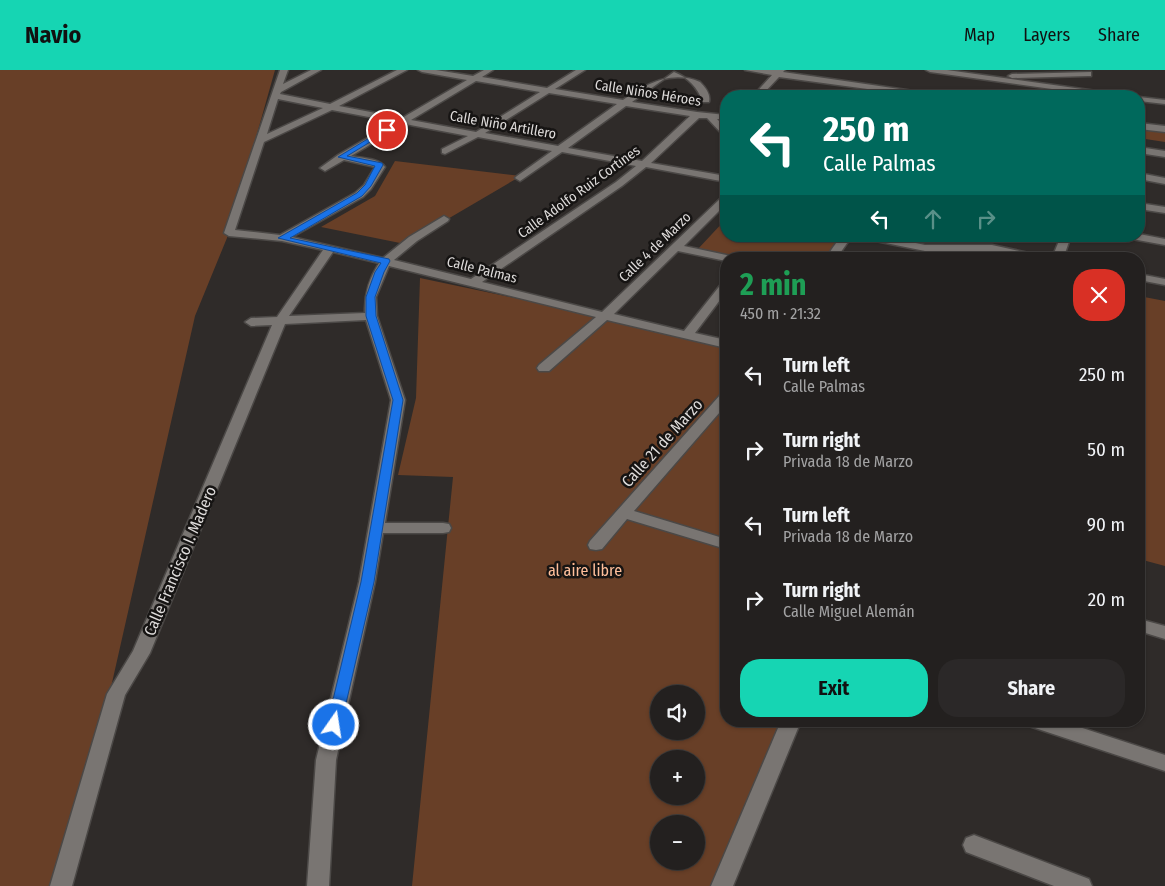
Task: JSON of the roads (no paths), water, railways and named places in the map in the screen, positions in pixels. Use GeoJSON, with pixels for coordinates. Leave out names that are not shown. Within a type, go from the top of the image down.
{"type":"FeatureCollection","features":[{"type":"Feature","properties":{"kind":"street"},"geometry":{"type":"LineString","coordinates":[[259,141],[284,70]]}},
{"type":"Feature","properties":{"kind":"street"},"geometry":{"type":"LineString","coordinates":[[277,93],[317,70]]}},
{"type":"Feature","properties":{"kind":"street"},"geometry":{"type":"LineString","coordinates":[[259,141],[403,70]]}},
{"type":"Feature","properties":{"kind":"street","name":"Calle Niños Héroes"},"geometry":{"type":"LineString","coordinates":[[422,70],[548,92],[720,118]]}},
{"type":"Feature","properties":{"kind":"street"},"geometry":{"type":"LineString","coordinates":[[325,168],[489,70]]}},
{"type":"Feature","properties":{"kind":"street"},"geometry":{"type":"LineString","coordinates":[[445,151],[478,134],[581,70]]}},
{"type":"Feature","properties":{"kind":"street"},"geometry":{"type":"LineString","coordinates":[[520,178],[559,148],[671,70]]}},
{"type":"Feature","properties":{"kind":"street"},"geometry":{"type":"LineString","coordinates":[[676,70],[686,73],[706,93],[706,100]]}},
{"type":"Feature","properties":{"kind":"street"},"geometry":{"type":"LineString","coordinates":[[749,70],[779,72],[883,90]]}},
{"type":"Feature","properties":{"kind":"street"},"geometry":{"type":"LineString","coordinates":[[930,70],[1074,90]]}},
{"type":"Feature","properties":{"kind":"street"},"geometry":{"type":"LineString","coordinates":[[762,90],[779,72]]}},
{"type":"Feature","properties":{"kind":"street"},"geometry":{"type":"LineString","coordinates":[[987,78],[1038,74],[1088,74]]}},
{"type":"Feature","properties":{"kind":"street","name":"Calle Niño Artillero"},"geometry":{"type":"LineString","coordinates":[[277,93],[331,107],[402,121],[720,177]]}},
{"type":"Feature","properties":{"kind":"street"},"geometry":{"type":"LineString","coordinates":[[1145,100],[1165,102]]}},
{"type":"Feature","properties":{"kind":"street","name":"Calle Adolfo Ruiz Cortines"},"geometry":{"type":"LineString","coordinates":[[472,284],[619,184],[644,164],[697,115]]}},
{"type":"Feature","properties":{"kind":"street"},"geometry":{"type":"LineString","coordinates":[[710,117],[720,127]]}},
{"type":"Feature","properties":{"kind":"street"},"geometry":{"type":"LineString","coordinates":[[1145,127],[1165,129]]}},
{"type":"Feature","properties":{"kind":"street","name":"Calle Palmas"},"geometry":{"type":"LineString","coordinates":[[259,141],[229,233],[282,238],[330,248],[472,284],[720,342]]}},
{"type":"Feature","properties":{"kind":"street"},"geometry":{"type":"LineString","coordinates":[[1145,151],[1165,154]]}},
{"type":"Feature","properties":{"kind":"street"},"geometry":{"type":"LineString","coordinates":[[282,238],[360,194],[368,186],[380,167],[379,165],[341,157]]}},
{"type":"Feature","properties":{"kind":"street"},"geometry":{"type":"LineString","coordinates":[[1145,177],[1165,181]]}},
{"type":"Feature","properties":{"kind":"street","name":"Calle 4 de Marzo"},"geometry":{"type":"LineString","coordinates":[[544,368],[605,316],[720,205]]}},
{"type":"Feature","properties":{"kind":"street"},"geometry":{"type":"LineString","coordinates":[[1145,207],[1165,210]]}},
{"type":"Feature","properties":{"kind":"street"},"geometry":{"type":"LineString","coordinates":[[318,886],[326,760],[367,582],[398,400],[371,316],[370,297],[379,272],[386,261],[413,239],[444,219]]}},
{"type":"Feature","properties":{"kind":"street"},"geometry":{"type":"LineString","coordinates":[[1145,238],[1165,242]]}},
{"type":"Feature","properties":{"kind":"street"},"geometry":{"type":"LineString","coordinates":[[896,242],[925,248],[968,252]]}},
{"type":"Feature","properties":{"kind":"street"},"geometry":{"type":"LineString","coordinates":[[925,248],[928,242]]}},
{"type":"Feature","properties":{"kind":"street","name":"Calle Francisco I. Madero"},"geometry":{"type":"LineString","coordinates":[[61,886],[116,694],[141,653],[280,321],[330,248]]}},
{"type":"Feature","properties":{"kind":"street"},"geometry":{"type":"LineString","coordinates":[[676,248],[720,257]]}},
{"type":"Feature","properties":{"kind":"street"},"geometry":{"type":"LineString","coordinates":[[1145,278],[1165,282]]}},
{"type":"Feature","properties":{"kind":"street"},"geometry":{"type":"LineString","coordinates":[[688,334],[720,293]]}},
{"type":"Feature","properties":{"kind":"street"},"geometry":{"type":"LineString","coordinates":[[251,322],[371,316]]}},
{"type":"Feature","properties":{"kind":"street","name":"Calle 21 de Marzo"},"geometry":{"type":"LineString","coordinates":[[596,545],[720,404]]}},
{"type":"Feature","properties":{"kind":"street"},"geometry":{"type":"LineString","coordinates":[[623,513],[720,542]]}},
{"type":"Feature","properties":{"kind":"street"},"geometry":{"type":"LineString","coordinates":[[376,528],[443,528]]}},
{"type":"Feature","properties":{"kind":"street"},"geometry":{"type":"LineString","coordinates":[[1145,627],[1165,633]]}},
{"type":"Feature","properties":{"kind":"street"},"geometry":{"type":"LineString","coordinates":[[722,886],[788,727]]}},
{"type":"Feature","properties":{"kind":"street"},"geometry":{"type":"LineString","coordinates":[[1054,727],[1165,763]]}},
{"type":"Feature","properties":{"kind":"street"},"geometry":{"type":"LineString","coordinates":[[974,845],[1081,886]]}},
{"type":"Feature","properties":{"kind":"park label","name":"al aire libre"},"geometry":{"type":"Point","coordinates":[585,570]}}]}
